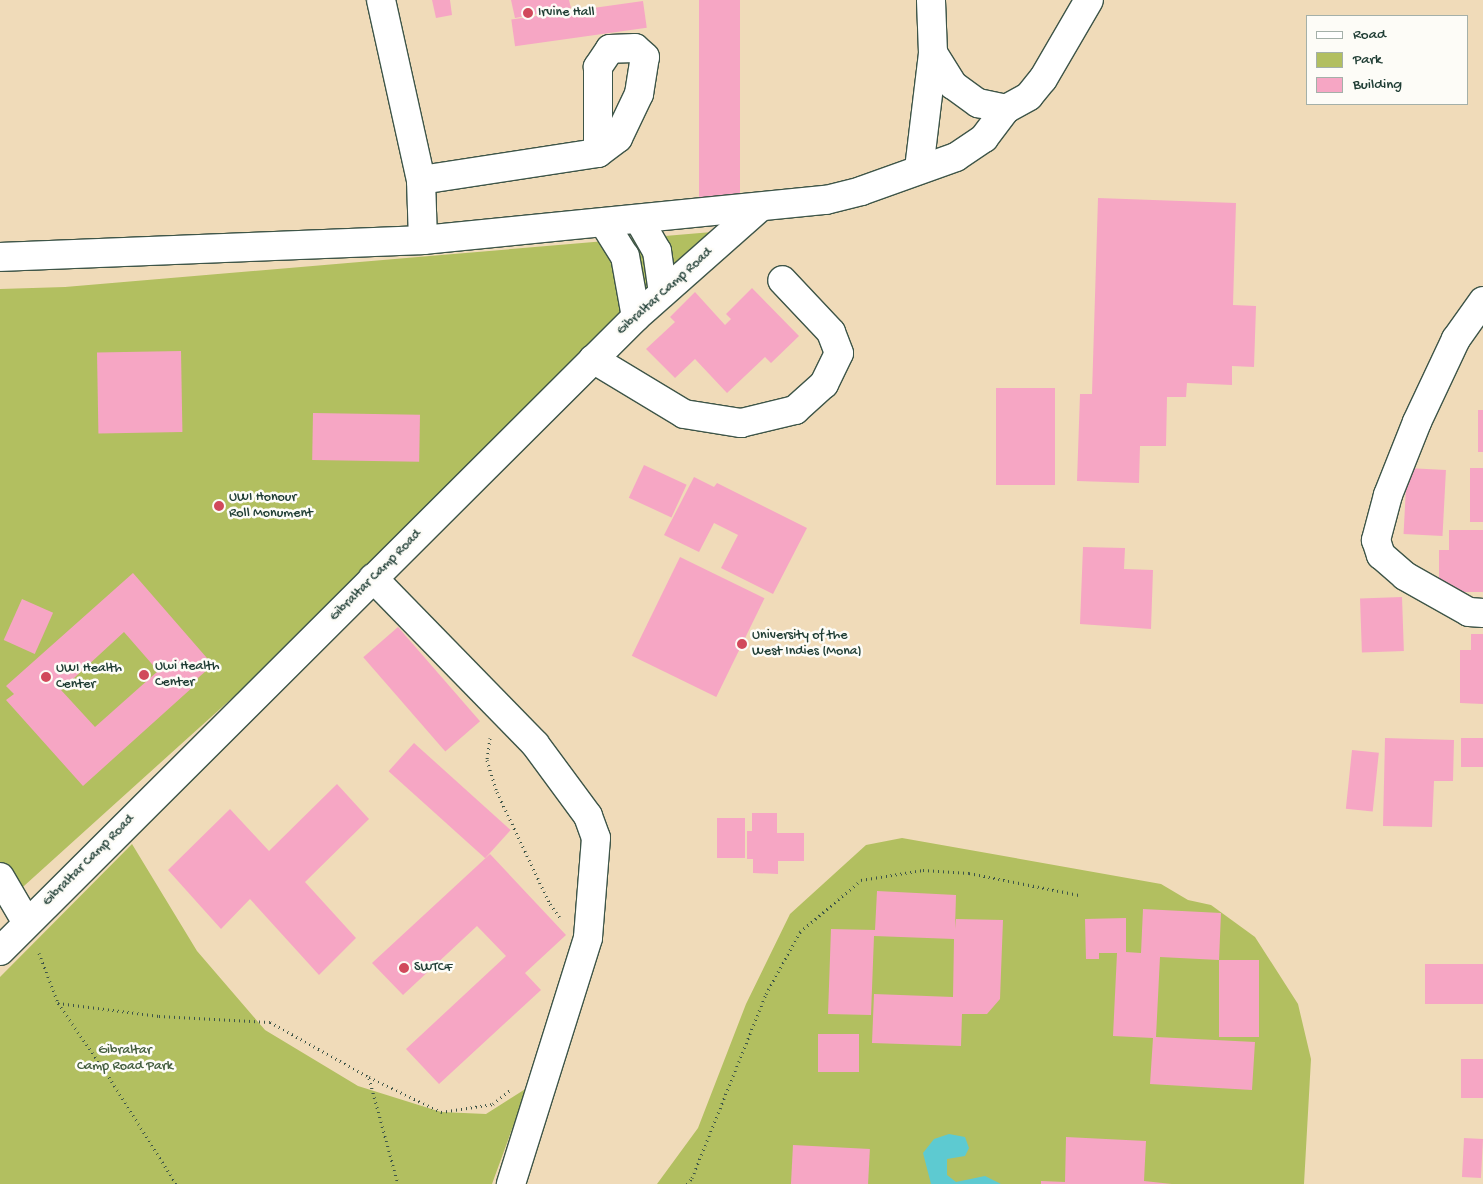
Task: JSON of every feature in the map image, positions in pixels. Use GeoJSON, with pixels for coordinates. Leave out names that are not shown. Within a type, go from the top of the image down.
{"type":"FeatureCollection","features":[{"type":"Feature","properties":{"kind":"street"},"geometry":{"type":"LineString","coordinates":[[381,0],[421,180],[423,240]]}},
{"type":"Feature","properties":{"kind":"street"},"geometry":{"type":"LineString","coordinates":[[919,169],[928,115],[933,53],[931,0]]}},
{"type":"Feature","properties":{"kind":"street"},"geometry":{"type":"LineString","coordinates":[[0,257],[423,240],[640,220],[826,200],[861,191],[956,157],[984,138],[1006,109],[1029,96],[1043,79],[1089,0]]}},
{"type":"Feature","properties":{"kind":"street"},"geometry":{"type":"LineString","coordinates":[[933,53],[953,85],[978,103],[1006,109]]}},
{"type":"Feature","properties":{"kind":"street"},"geometry":{"type":"LineString","coordinates":[[421,180],[598,153]]}},
{"type":"Feature","properties":{"kind":"street","name":"Gibraltar Camp Road"},"geometry":{"type":"LineString","coordinates":[[0,951],[636,316],[759,208]]}},
{"type":"Feature","properties":{"kind":"street"},"geometry":{"type":"LineString","coordinates":[[640,220],[657,251],[662,293]]}},
{"type":"Feature","properties":{"kind":"street"},"geometry":{"type":"LineString","coordinates":[[604,223],[624,256],[636,316]]}},
{"type":"Feature","properties":{"kind":"street"},"geometry":{"type":"LineString","coordinates":[[593,359],[684,414],[741,423],[795,410],[824,384],[839,353],[831,332],[782,280]]}},
{"type":"Feature","properties":{"kind":"street"},"geometry":{"type":"LineString","coordinates":[[1483,301],[1456,339],[1417,422],[1388,495],[1376,540],[1381,555],[1405,576],[1469,612],[1483,612]]}},
{"type":"Feature","properties":{"kind":"street"},"geometry":{"type":"LineString","coordinates":[[373,578],[535,744],[588,816],[596,838],[592,919],[511,1184]]}},
{"type":"Feature","properties":{"kind":"street"},"geometry":{"type":"LineString","coordinates":[[0,877],[27,923]]}},
{"type":"Feature","properties":{"kind":"path"},"geometry":{"type":"LineString","coordinates":[[498,706],[487,760],[497,792],[550,904],[585,946]]}},
{"type":"Feature","properties":{"kind":"path"},"geometry":{"type":"LineString","coordinates":[[687,1184],[692,1178],[766,994],[800,932],[861,880],[923,870],[951,872],[1020,882],[1079,896]]}},
{"type":"Feature","properties":{"kind":"path"},"geometry":{"type":"LineString","coordinates":[[27,923],[58,1003],[110,1077],[176,1184]]}},
{"type":"Feature","properties":{"kind":"path"},"geometry":{"type":"LineString","coordinates":[[58,1003],[159,1016],[270,1022],[369,1077],[441,1112],[493,1104],[514,1087]]}},
{"type":"Feature","properties":{"kind":"path"},"geometry":{"type":"LineString","coordinates":[[369,1077],[398,1184]]}},
{"type":"Feature","properties":{"kind":"green space","name":"UWI Honour Roll Monument"},"geometry":{"type":"Polygon","coordinates":[[[724,231],[283,652],[14,895],[0,869],[0,289],[65,287],[724,231]]]}},
{"type":"Feature","properties":{"kind":"green space"},"geometry":{"type":"Polygon","coordinates":[[[902,838],[1161,884],[1188,900],[1211,905],[1255,937],[1298,1004],[1311,1059],[1304,1184],[657,1184],[698,1128],[746,1004],[790,914],[866,845],[902,838]]]}},
{"type":"Feature","properties":{"kind":"green space","name":"Gibraltar Camp Road Park"},"geometry":{"type":"Polygon","coordinates":[[[132,844],[197,951],[265,1030],[358,1086],[441,1112],[486,1114],[527,1088],[492,1184],[0,1184],[0,977],[132,844]]]}},
{"type":"Feature","properties":{"kind":"water"},"geometry":{"type":"Polygon","coordinates":[[[949,1134],[965,1137],[969,1148],[965,1156],[947,1159],[947,1175],[956,1182],[985,1176],[1001,1184],[931,1184],[923,1153],[934,1139],[949,1134]]]}},
{"type":"Feature","properties":{"kind":"building"},"geometry":{"type":"Polygon","coordinates":[[[432,0],[450,0],[452,15],[436,18],[432,0]]]}},
{"type":"Feature","properties":{"kind":"building","name":"Irvine Hall"},"geometry":{"type":"Polygon","coordinates":[[[511,0],[569,0],[571,8],[515,18],[511,0]]]}},
{"type":"Feature","properties":{"kind":"building"},"geometry":{"type":"Polygon","coordinates":[[[699,0],[740,0],[740,197],[699,197],[699,0]]]}},
{"type":"Feature","properties":{"kind":"building"},"geometry":{"type":"Polygon","coordinates":[[[643,1],[647,28],[515,46],[511,20],[643,1]]]}},
{"type":"Feature","properties":{"kind":"building"},"geometry":{"type":"Polygon","coordinates":[[[1098,198],[1236,203],[1233,305],[1256,306],[1254,367],[1232,366],[1232,385],[1187,383],[1186,397],[1167,397],[1166,446],[1140,446],[1139,483],[1077,481],[1080,394],[1092,394],[1098,198]]]}},
{"type":"Feature","properties":{"kind":"building"},"geometry":{"type":"Polygon","coordinates":[[[752,288],[799,336],[771,363],[765,357],[727,393],[695,359],[675,378],[646,349],[675,322],[670,317],[695,292],[725,325],[731,319],[726,314],[752,288]]]}},
{"type":"Feature","properties":{"kind":"building"},"geometry":{"type":"Polygon","coordinates":[[[181,351],[182,432],[98,433],[97,352],[181,351]]]}},
{"type":"Feature","properties":{"kind":"building"},"geometry":{"type":"Polygon","coordinates":[[[996,388],[1055,388],[1055,485],[996,485],[996,388]]]}},
{"type":"Feature","properties":{"kind":"building"},"geometry":{"type":"Polygon","coordinates":[[[1478,410],[1483,410],[1483,452],[1478,452],[1478,410]]]}},
{"type":"Feature","properties":{"kind":"building"},"geometry":{"type":"Polygon","coordinates":[[[313,413],[420,415],[419,462],[312,460],[313,413]]]}},
{"type":"Feature","properties":{"kind":"building"},"geometry":{"type":"Polygon","coordinates":[[[644,465],[687,485],[671,517],[629,498],[644,465]]]}},
{"type":"Feature","properties":{"kind":"building"},"geometry":{"type":"Polygon","coordinates":[[[1407,468],[1446,470],[1442,536],[1404,534],[1407,468]]]}},
{"type":"Feature","properties":{"kind":"building"},"geometry":{"type":"Polygon","coordinates":[[[1470,468],[1483,468],[1483,522],[1470,522],[1470,468]]]}},
{"type":"Feature","properties":{"kind":"building"},"geometry":{"type":"Polygon","coordinates":[[[694,477],[714,487],[717,483],[807,528],[773,594],[721,568],[738,535],[714,523],[699,552],[664,535],[694,477]]]}},
{"type":"Feature","properties":{"kind":"building"},"geometry":{"type":"Polygon","coordinates":[[[1449,530],[1483,530],[1483,592],[1439,592],[1439,550],[1449,550],[1449,530]]]}},
{"type":"Feature","properties":{"kind":"building"},"geometry":{"type":"Polygon","coordinates":[[[1083,547],[1125,548],[1124,569],[1153,570],[1151,629],[1080,624],[1083,547]]]}},
{"type":"Feature","properties":{"kind":"building"},"geometry":{"type":"Polygon","coordinates":[[[680,557],[764,598],[716,697],[632,656],[680,557]]]}},
{"type":"Feature","properties":{"kind":"building","name":"UWI Health Center"},"geometry":{"type":"Polygon","coordinates":[[[133,573],[213,665],[192,683],[194,686],[83,786],[6,700],[14,694],[6,686],[133,573]],[[124,632],[61,690],[95,727],[158,671],[124,632]]]}},
{"type":"Feature","properties":{"kind":"building"},"geometry":{"type":"Polygon","coordinates":[[[1402,597],[1404,651],[1362,652],[1360,598],[1402,597]]]}},
{"type":"Feature","properties":{"kind":"building"},"geometry":{"type":"Polygon","coordinates":[[[22,599],[53,613],[35,654],[4,640],[22,599]]]}},
{"type":"Feature","properties":{"kind":"building"},"geometry":{"type":"Polygon","coordinates":[[[398,627],[480,721],[445,752],[363,657],[398,627]]]}},
{"type":"Feature","properties":{"kind":"building"},"geometry":{"type":"Polygon","coordinates":[[[1471,634],[1483,634],[1483,704],[1460,703],[1460,650],[1471,650],[1471,634]]]}},
{"type":"Feature","properties":{"kind":"building"},"geometry":{"type":"Polygon","coordinates":[[[1385,738],[1454,740],[1453,781],[1434,781],[1432,827],[1383,826],[1385,738]]]}},
{"type":"Feature","properties":{"kind":"building"},"geometry":{"type":"Polygon","coordinates":[[[1461,738],[1483,738],[1483,767],[1461,767],[1461,738]]]}},
{"type":"Feature","properties":{"kind":"building"},"geometry":{"type":"Polygon","coordinates":[[[414,743],[511,830],[485,858],[389,771],[414,743]]]}},
{"type":"Feature","properties":{"kind":"building"},"geometry":{"type":"Polygon","coordinates":[[[1352,750],[1379,753],[1373,811],[1346,809],[1352,750]]]}},
{"type":"Feature","properties":{"kind":"building"},"geometry":{"type":"Polygon","coordinates":[[[337,784],[369,819],[305,882],[356,938],[319,975],[250,899],[221,929],[168,870],[230,809],[269,851],[337,784]]]}},
{"type":"Feature","properties":{"kind":"building"},"geometry":{"type":"Polygon","coordinates":[[[752,813],[777,813],[777,833],[804,833],[804,861],[778,861],[778,874],[753,873],[753,859],[747,859],[747,831],[752,831],[752,813]]]}},
{"type":"Feature","properties":{"kind":"building"},"geometry":{"type":"Polygon","coordinates":[[[717,818],[745,818],[745,858],[717,858],[717,818]]]}},
{"type":"Feature","properties":{"kind":"building","name":"SWTCF"},"geometry":{"type":"Polygon","coordinates":[[[490,854],[566,935],[525,973],[541,990],[439,1084],[406,1049],[506,956],[477,926],[403,995],[372,963],[490,854]]]}},
{"type":"Feature","properties":{"kind":"building"},"geometry":{"type":"Polygon","coordinates":[[[877,891],[956,895],[955,929],[956,919],[1003,920],[1000,999],[987,1014],[962,1014],[961,1046],[872,1043],[874,994],[953,997],[954,939],[874,936],[871,1015],[828,1014],[831,929],[875,930],[877,891]]]}},
{"type":"Feature","properties":{"kind":"building"},"geometry":{"type":"Polygon","coordinates":[[[1143,909],[1221,913],[1219,960],[1160,957],[1156,1037],[1255,1042],[1252,1090],[1150,1084],[1153,1038],[1113,1036],[1117,953],[1099,953],[1099,959],[1086,959],[1085,919],[1126,918],[1126,952],[1141,953],[1143,909]]]}},
{"type":"Feature","properties":{"kind":"building"},"geometry":{"type":"Polygon","coordinates":[[[1219,960],[1259,960],[1259,1037],[1219,1037],[1219,960]]]}},
{"type":"Feature","properties":{"kind":"building"},"geometry":{"type":"Polygon","coordinates":[[[1425,964],[1483,964],[1483,1004],[1425,1004],[1425,964]]]}},
{"type":"Feature","properties":{"kind":"building"},"geometry":{"type":"Polygon","coordinates":[[[818,1034],[859,1034],[859,1072],[818,1072],[818,1034]]]}},
{"type":"Feature","properties":{"kind":"building"},"geometry":{"type":"Polygon","coordinates":[[[1461,1059],[1483,1059],[1483,1098],[1461,1098],[1461,1059]]]}},
{"type":"Feature","properties":{"kind":"building"},"geometry":{"type":"Polygon","coordinates":[[[1066,1137],[1146,1141],[1144,1181],[1172,1184],[1041,1184],[1041,1181],[1065,1182],[1066,1137]]]}},
{"type":"Feature","properties":{"kind":"building"},"geometry":{"type":"Polygon","coordinates":[[[1464,1138],[1483,1139],[1481,1178],[1462,1177],[1464,1138]]]}},
{"type":"Feature","properties":{"kind":"building"},"geometry":{"type":"Polygon","coordinates":[[[793,1145],[870,1149],[868,1184],[791,1184],[793,1145]]]}},
{"type":"Feature","properties":{"kind":"place","name":"Irvine Hall"},"geometry":{"type":"Point","coordinates":[528,13]}},
{"type":"Feature","properties":{"kind":"place","name":"UWI Honour Roll Monument"},"geometry":{"type":"Point","coordinates":[219,506]}},
{"type":"Feature","properties":{"kind":"place","name":"University of the West Indies (Mona)"},"geometry":{"type":"Point","coordinates":[742,644]}},
{"type":"Feature","properties":{"kind":"place","name":"Uwi Health Center"},"geometry":{"type":"Point","coordinates":[144,675]}},
{"type":"Feature","properties":{"kind":"place","name":"UWI Health Center"},"geometry":{"type":"Point","coordinates":[46,677]}},
{"type":"Feature","properties":{"kind":"place","name":"SWTCF"},"geometry":{"type":"Point","coordinates":[404,968]}}]}
